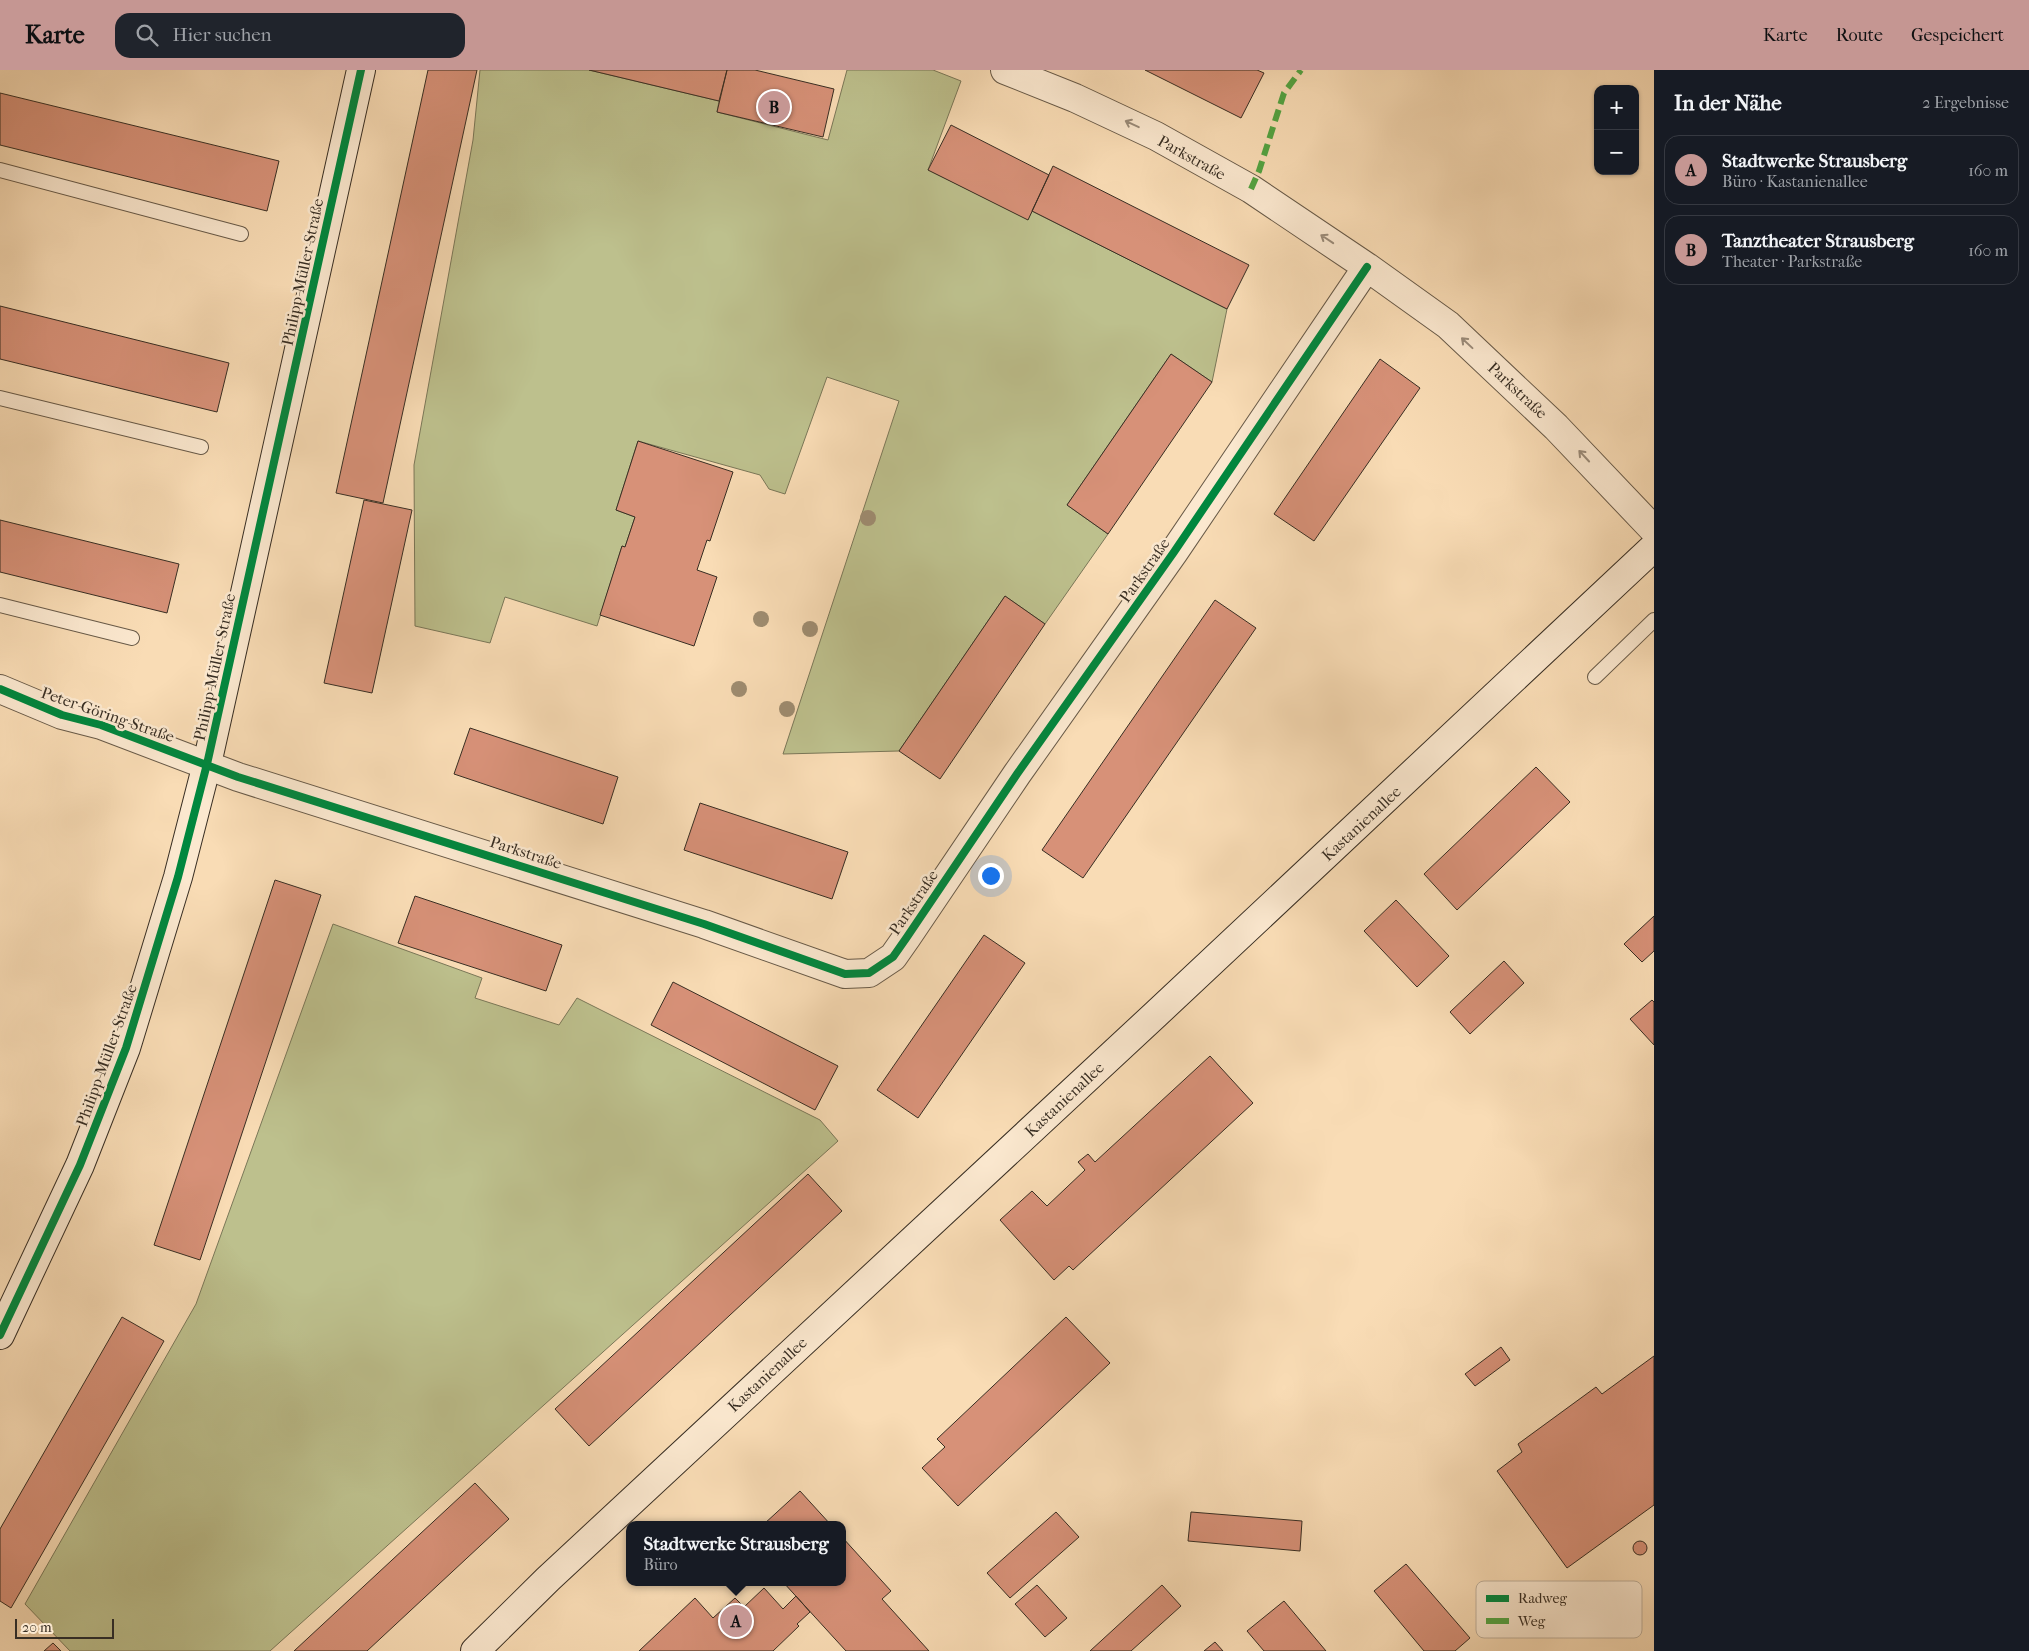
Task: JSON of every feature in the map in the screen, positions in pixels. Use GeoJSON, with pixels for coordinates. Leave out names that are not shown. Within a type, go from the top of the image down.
{"type":"FeatureCollection","features":[{"type":"Feature","properties":{"kind":"street","name":"Philipp-Müller-Straße"},"geometry":{"type":"LineString","coordinates":[[0,1335],[80,1165],[126,1048],[178,877],[207,764],[361,70]]}},
{"type":"Feature","properties":{"kind":"street","name":"Parkstraße"},"geometry":{"type":"LineString","coordinates":[[1005,70],[1075,98],[1156,136],[1251,189],[1367,267],[1448,325],[1556,427],[1654,530]]}},
{"type":"Feature","properties":{"kind":"street","name":"Parkstraße"},"geometry":{"type":"LineString","coordinates":[[207,764],[238,777],[704,924],[845,974],[869,973],[893,957],[1017,774],[1174,552],[1367,267]]}},
{"type":"Feature","properties":{"kind":"street","name":"Kastanienallee"},"geometry":{"type":"LineString","coordinates":[[475,1651],[548,1579],[1156,1014],[1654,547]]}},
{"type":"Feature","properties":{"kind":"street","name":"Peter-Göring-Straße"},"geometry":{"type":"LineString","coordinates":[[0,689],[62,714],[207,764]]}},
{"type":"Feature","properties":{"kind":"lane"},"geometry":{"type":"LineString","coordinates":[[0,170],[241,234]]}},
{"type":"Feature","properties":{"kind":"lane"},"geometry":{"type":"LineString","coordinates":[[0,398],[201,447]]}},
{"type":"Feature","properties":{"kind":"lane"},"geometry":{"type":"LineString","coordinates":[[0,605],[132,638]]}},
{"type":"Feature","properties":{"kind":"lane"},"geometry":{"type":"LineString","coordinates":[[1595,677],[1654,620]]}},
{"type":"Feature","properties":{"kind":"green space"},"geometry":{"type":"Polygon","coordinates":[[[480,70],[589,70],[719,101],[717,112],[828,140],[847,70],[933,70],[961,81],[928,170],[1028,219],[1032,211],[1227,309],[1212,382],[1171,354],[1067,505],[1108,534],[1045,624],[1005,596],[899,751],[783,754],[899,401],[827,377],[785,494],[769,489],[760,475],[638,441],[616,510],[635,517],[625,547],[622,546],[597,626],[505,597],[490,643],[415,626],[414,465],[473,140],[480,70]]]}},
{"type":"Feature","properties":{"kind":"green space"},"geometry":{"type":"Polygon","coordinates":[[[333,924],[482,978],[475,998],[559,1025],[577,998],[820,1120],[838,1141],[270,1651],[70,1651],[25,1604],[196,1304],[333,924]]]}},
{"type":"Feature","properties":{"kind":"building"},"geometry":{"type":"Polygon","coordinates":[[[428,70],[477,70],[383,503],[336,493],[428,70]]]}},
{"type":"Feature","properties":{"kind":"building"},"geometry":{"type":"Polygon","coordinates":[[[589,70],[727,70],[719,101],[589,70]]]}},
{"type":"Feature","properties":{"kind":"building"},"geometry":{"type":"Polygon","coordinates":[[[727,70],[755,70],[834,89],[823,137],[717,112],[727,70]]]}},
{"type":"Feature","properties":{"kind":"building"},"geometry":{"type":"Polygon","coordinates":[[[1145,70],[1257,70],[1264,73],[1241,118],[1145,70]]]}},
{"type":"Feature","properties":{"kind":"building"},"geometry":{"type":"Polygon","coordinates":[[[0,93],[279,161],[267,211],[0,145],[0,93]]]}},
{"type":"Feature","properties":{"kind":"building"},"geometry":{"type":"Polygon","coordinates":[[[951,125],[1049,175],[1028,220],[928,170],[951,125]]]}},
{"type":"Feature","properties":{"kind":"building"},"geometry":{"type":"Polygon","coordinates":[[[1053,166],[1249,265],[1227,309],[1032,211],[1053,166]]]}},
{"type":"Feature","properties":{"kind":"building"},"geometry":{"type":"Polygon","coordinates":[[[0,306],[229,363],[217,412],[0,359],[0,306]]]}},
{"type":"Feature","properties":{"kind":"building"},"geometry":{"type":"Polygon","coordinates":[[[1171,354],[1212,382],[1108,534],[1067,505],[1171,354]]]}},
{"type":"Feature","properties":{"kind":"building"},"geometry":{"type":"Polygon","coordinates":[[[1380,359],[1420,388],[1314,541],[1274,514],[1380,359]]]}},
{"type":"Feature","properties":{"kind":"building"},"geometry":{"type":"Polygon","coordinates":[[[638,441],[733,472],[710,541],[707,540],[697,570],[717,577],[694,646],[600,615],[622,546],[625,547],[635,517],[616,510],[638,441]]]}},
{"type":"Feature","properties":{"kind":"building"},"geometry":{"type":"Polygon","coordinates":[[[364,500],[412,510],[372,693],[324,683],[364,500]]]}},
{"type":"Feature","properties":{"kind":"building"},"geometry":{"type":"Polygon","coordinates":[[[0,520],[179,564],[167,613],[0,572],[0,520]]]}},
{"type":"Feature","properties":{"kind":"building"},"geometry":{"type":"Polygon","coordinates":[[[1005,596],[1045,624],[940,779],[899,751],[1005,596]]]}},
{"type":"Feature","properties":{"kind":"building"},"geometry":{"type":"Polygon","coordinates":[[[1215,600],[1256,628],[1083,878],[1042,850],[1215,600]]]}},
{"type":"Feature","properties":{"kind":"building"},"geometry":{"type":"Polygon","coordinates":[[[470,728],[618,777],[603,824],[454,774],[470,728]]]}},
{"type":"Feature","properties":{"kind":"building"},"geometry":{"type":"Polygon","coordinates":[[[1536,767],[1570,802],[1457,910],[1424,874],[1536,767]]]}},
{"type":"Feature","properties":{"kind":"building"},"geometry":{"type":"Polygon","coordinates":[[[700,803],[848,852],[832,899],[684,850],[700,803]]]}},
{"type":"Feature","properties":{"kind":"building"},"geometry":{"type":"Polygon","coordinates":[[[275,880],[321,895],[200,1260],[154,1245],[275,880]]]}},
{"type":"Feature","properties":{"kind":"building"},"geometry":{"type":"Polygon","coordinates":[[[415,896],[562,945],[546,991],[398,943],[415,896]]]}},
{"type":"Feature","properties":{"kind":"building"},"geometry":{"type":"Polygon","coordinates":[[[1396,900],[1449,956],[1417,987],[1364,931],[1396,900]]]}},
{"type":"Feature","properties":{"kind":"building"},"geometry":{"type":"Polygon","coordinates":[[[1654,916],[1654,951],[1642,962],[1624,944],[1654,916]]]}},
{"type":"Feature","properties":{"kind":"building"},"geometry":{"type":"Polygon","coordinates":[[[984,935],[1025,963],[918,1118],[877,1090],[984,935]]]}},
{"type":"Feature","properties":{"kind":"building"},"geometry":{"type":"Polygon","coordinates":[[[1504,961],[1524,983],[1470,1034],[1450,1012],[1504,961]]]}},
{"type":"Feature","properties":{"kind":"building"},"geometry":{"type":"Polygon","coordinates":[[[673,982],[838,1066],[815,1110],[651,1025],[673,982]]]}},
{"type":"Feature","properties":{"kind":"building"},"geometry":{"type":"Polygon","coordinates":[[[1652,1000],[1654,1002],[1654,1045],[1630,1019],[1652,1000]]]}},
{"type":"Feature","properties":{"kind":"building"},"geometry":{"type":"Polygon","coordinates":[[[1210,1056],[1253,1103],[1073,1270],[1069,1266],[1054,1280],[1000,1220],[1032,1191],[1047,1206],[1085,1170],[1078,1162],[1088,1154],[1095,1162],[1210,1056]]]}},
{"type":"Feature","properties":{"kind":"building"},"geometry":{"type":"Polygon","coordinates":[[[808,1174],[842,1211],[589,1446],[555,1409],[808,1174]]]}},
{"type":"Feature","properties":{"kind":"building"},"geometry":{"type":"Polygon","coordinates":[[[122,1317],[164,1341],[11,1608],[0,1601],[0,1529],[122,1317]]]}},
{"type":"Feature","properties":{"kind":"building"},"geometry":{"type":"Polygon","coordinates":[[[1066,1317],[1110,1363],[958,1506],[922,1468],[945,1447],[937,1439],[1066,1317]]]}},
{"type":"Feature","properties":{"kind":"building"},"geometry":{"type":"Polygon","coordinates":[[[1501,1347],[1510,1360],[1475,1386],[1465,1374],[1501,1347]]]}},
{"type":"Feature","properties":{"kind":"building"},"geometry":{"type":"Polygon","coordinates":[[[1654,1356],[1654,1505],[1567,1568],[1497,1471],[1522,1452],[1518,1444],[1596,1387],[1602,1394],[1654,1356]]]}},
{"type":"Feature","properties":{"kind":"building"},"geometry":{"type":"Polygon","coordinates":[[[475,1483],[509,1519],[367,1651],[294,1651],[475,1483]]]}},
{"type":"Feature","properties":{"kind":"building"},"geometry":{"type":"Polygon","coordinates":[[[800,1491],[827,1521],[767,1521],[800,1491]]]}},
{"type":"Feature","properties":{"kind":"building"},"geometry":{"type":"Polygon","coordinates":[[[1056,1512],[1079,1537],[1010,1598],[987,1573],[1056,1512]]]}},
{"type":"Feature","properties":{"kind":"building"},"geometry":{"type":"Polygon","coordinates":[[[1191,1512],[1302,1521],[1300,1551],[1188,1541],[1191,1512]]]}},
{"type":"Feature","properties":{"kind":"building"},"geometry":{"type":"Polygon","coordinates":[[[846,1541],[891,1591],[882,1599],[929,1651],[846,1651],[787,1586],[846,1586],[846,1541]]]}},
{"type":"Feature","properties":{"kind":"building"},"geometry":{"type":"Polygon","coordinates":[[[1637,1541],[1643,1541],[1647,1548],[1643,1555],[1637,1555],[1633,1551],[1633,1545],[1637,1541]]]}},
{"type":"Feature","properties":{"kind":"building"},"geometry":{"type":"Polygon","coordinates":[[[1406,1564],[1470,1638],[1455,1651],[1424,1651],[1374,1591],[1406,1564]]]}},
{"type":"Feature","properties":{"kind":"building"},"geometry":{"type":"Polygon","coordinates":[[[1037,1585],[1067,1618],[1045,1637],[1015,1604],[1037,1585]]]}},
{"type":"Feature","properties":{"kind":"building"},"geometry":{"type":"Polygon","coordinates":[[[1162,1585],[1181,1606],[1131,1651],[1090,1651],[1162,1585]]]}},
{"type":"Feature","properties":{"kind":"building"},"geometry":{"type":"Polygon","coordinates":[[[764,1588],[783,1609],[796,1596],[810,1612],[797,1624],[799,1626],[773,1651],[639,1651],[695,1598],[713,1618],[735,1598],[744,1607],[764,1588]]]}},
{"type":"Feature","properties":{"kind":"building"},"geometry":{"type":"Polygon","coordinates":[[[1284,1601],[1326,1651],[1264,1651],[1247,1631],[1284,1601]]]}},
{"type":"Feature","properties":{"kind":"building"},"geometry":{"type":"Polygon","coordinates":[[[1215,1642],[1223,1651],[1204,1651],[1215,1642]]]}},
{"type":"Feature","properties":{"kind":"building"},"geometry":{"type":"Polygon","coordinates":[[[53,1643],[61,1651],[44,1651],[53,1643]]]}},
{"type":"Feature","properties":{"kind":"marked path"},"geometry":{"type":"LineString","coordinates":[[1251,189],[1259,171],[1284,93],[1301,70]]}},
{"type":"Feature","properties":{"kind":"cycle path"},"geometry":{"type":"LineString","coordinates":[[0,1335],[80,1165],[126,1048],[178,877],[207,764],[361,70]]}},
{"type":"Feature","properties":{"kind":"cycle path"},"geometry":{"type":"LineString","coordinates":[[0,689],[62,715],[101,725],[238,777],[704,924],[845,974],[869,973],[893,957],[1017,774],[1174,552],[1367,267]]}},
{"type":"Feature","properties":{"kind":"place","name":"Tanztheater Strausberg"},"geometry":{"type":"Point","coordinates":[774,107]}},
{"type":"Feature","properties":{"kind":"place","name":"Stadtwerke Strausberg"},"geometry":{"type":"Point","coordinates":[736,1621]}}]}
